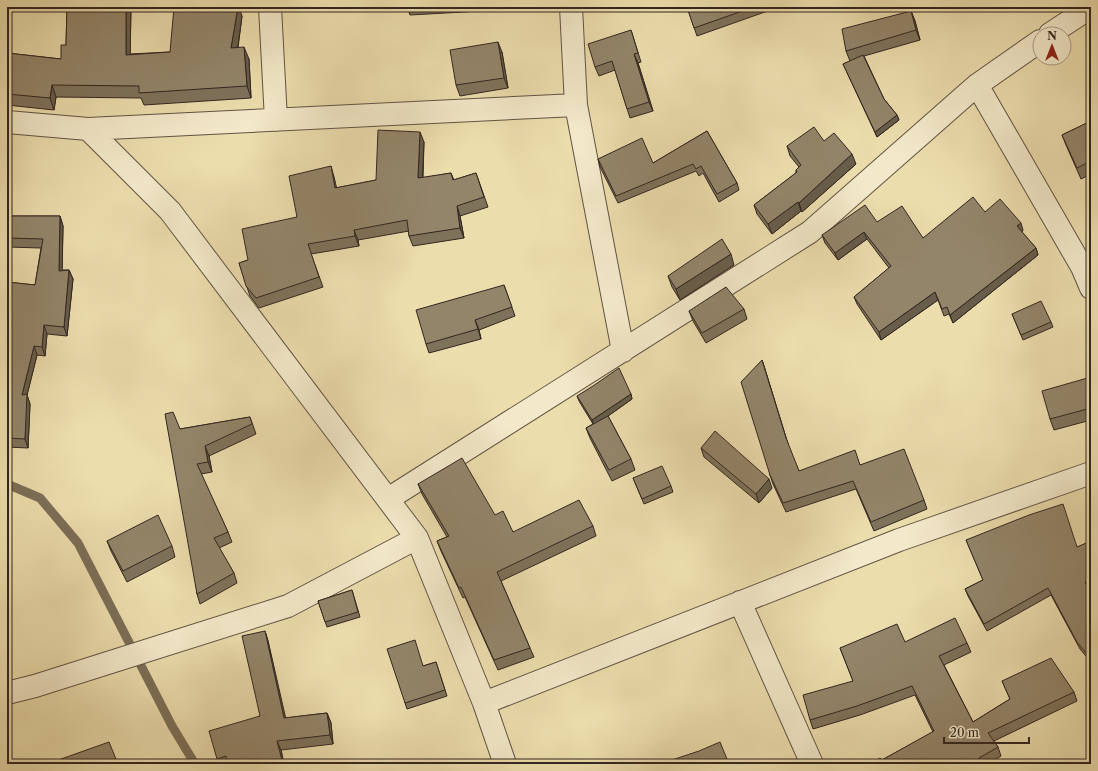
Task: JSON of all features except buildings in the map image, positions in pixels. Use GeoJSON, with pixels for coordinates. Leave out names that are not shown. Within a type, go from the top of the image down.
{"type":"FeatureCollection","features":[{"type":"Feature","properties":{"kind":"street"},"geometry":{"type":"LineString","coordinates":[[270,7],[276,120]]}},
{"type":"Feature","properties":{"kind":"street"},"geometry":{"type":"LineString","coordinates":[[571,7],[576,105],[623,351]]}},
{"type":"Feature","properties":{"kind":"street"},"geometry":{"type":"LineString","coordinates":[[1061,26],[1083,9]]}},
{"type":"Feature","properties":{"kind":"street"},"geometry":{"type":"LineString","coordinates":[[388,499],[810,232],[977,85],[1032,47]]}},
{"type":"Feature","properties":{"kind":"street"},"geometry":{"type":"LineString","coordinates":[[977,85],[1082,268],[1091,288]]}},
{"type":"Feature","properties":{"kind":"street"},"geometry":{"type":"LineString","coordinates":[[7,122],[88,129],[576,105]]}},
{"type":"Feature","properties":{"kind":"street"},"geometry":{"type":"LineString","coordinates":[[88,129],[170,211],[417,538],[484,703],[506,764]]}},
{"type":"Feature","properties":{"kind":"street"},"geometry":{"type":"LineString","coordinates":[[484,703],[899,540],[1091,473]]}},
{"type":"Feature","properties":{"kind":"street"},"geometry":{"type":"LineString","coordinates":[[7,693],[35,686],[288,606],[417,538]]}},
{"type":"Feature","properties":{"kind":"street"},"geometry":{"type":"LineString","coordinates":[[740,602],[812,764]]}},
{"type":"Feature","properties":{"kind":"waterway"},"geometry":{"type":"LineString","coordinates":[[7,484],[40,498],[78,543],[172,726],[195,764]]}}]}
